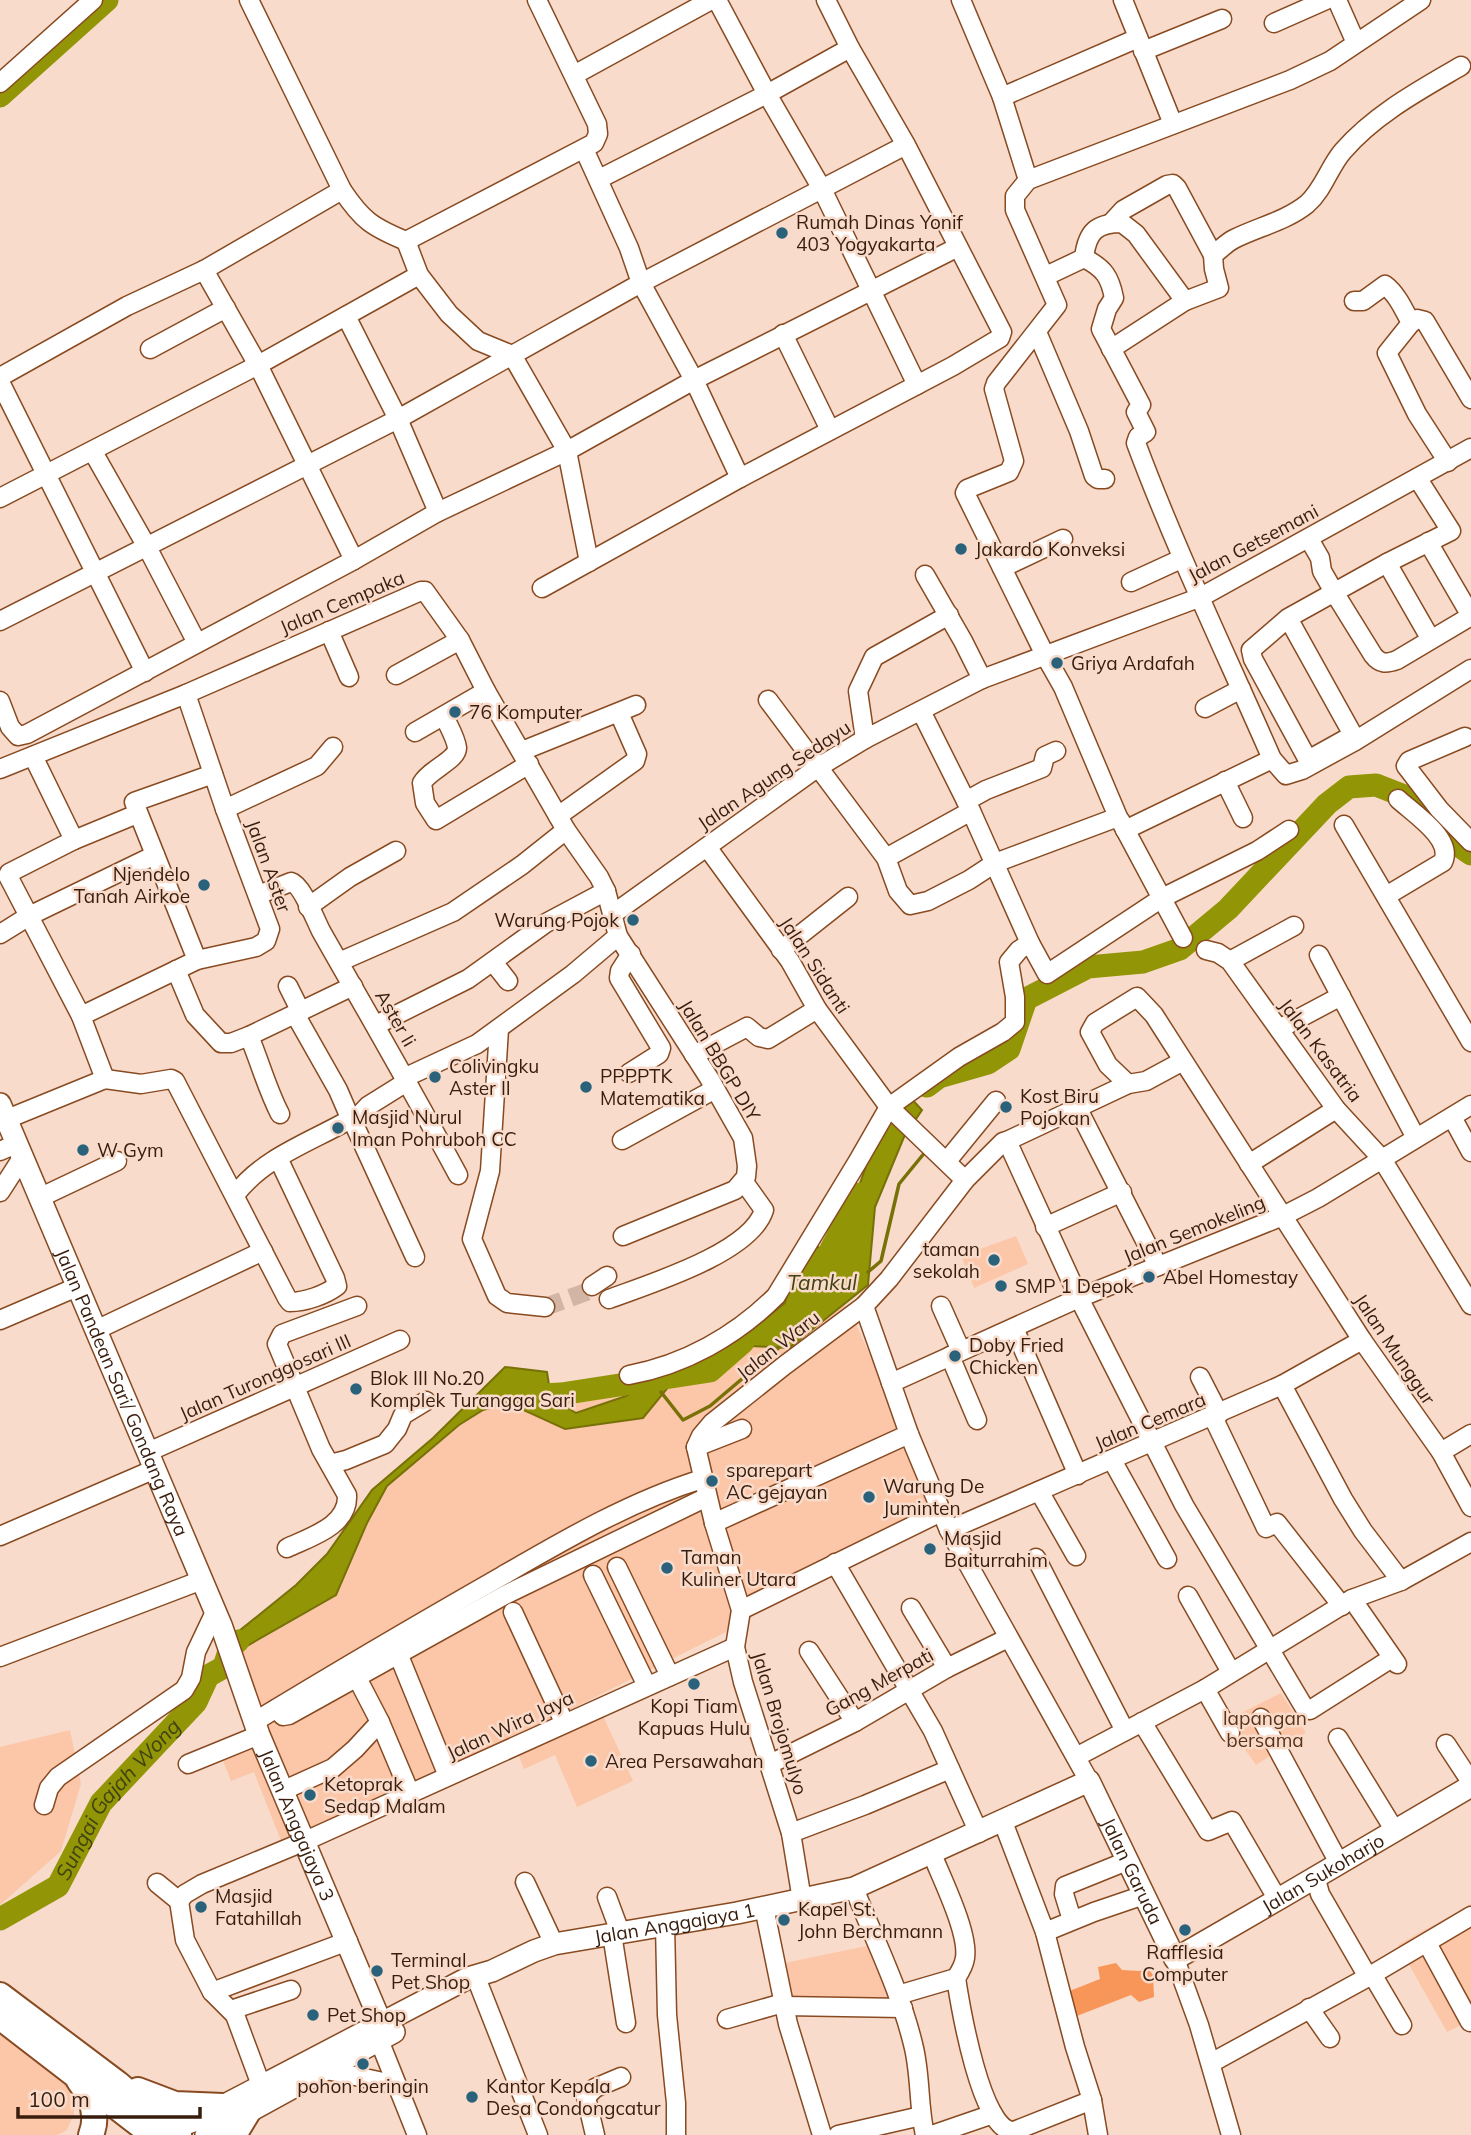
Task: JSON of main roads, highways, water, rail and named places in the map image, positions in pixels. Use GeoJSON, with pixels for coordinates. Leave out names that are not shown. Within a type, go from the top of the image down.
{"type":"FeatureCollection","features":[{"type":"Feature","properties":{"kind":"highway"},"geometry":{"type":"LineString","coordinates":[[0,1995],[10,2017],[70,2070],[162,2134]]}},
{"type":"Feature","properties":{"kind":"highway"},"geometry":{"type":"LineString","coordinates":[[10,2017],[117,2083],[176,2104],[223,2106]]}},
{"type":"Feature","properties":{"kind":"highway"},"geometry":{"type":"LineString","coordinates":[[70,2070],[92,2100],[95,2119],[92,2135]]}},
{"type":"Feature","properties":{"kind":"highway"},"geometry":{"type":"LineString","coordinates":[[117,2083],[162,2134]]}},
{"type":"Feature","properties":{"kind":"highway"},"geometry":{"type":"LineString","coordinates":[[234,2135],[248,2112]]}},
{"type":"Feature","properties":{"kind":"main road","name":"Jalan Pandean Sari/ Gondang Raya"},"geometry":{"type":"LineString","coordinates":[[3,1112],[13,1151],[39,1198],[218,1618]]}},
{"type":"Feature","properties":{"kind":"main road","name":"Jalan Anggajaya 3"},"geometry":{"type":"LineString","coordinates":[[218,1618],[245,1699],[303,1842],[348,1941],[380,2032]]}},
{"type":"Feature","properties":{"kind":"main road","name":"Jalan Anggajaya 1"},"geometry":{"type":"LineString","coordinates":[[162,2134],[261,2085],[380,2032],[534,1951],[554,1944],[802,1900],[853,1888],[1089,1782]]}},
{"type":"Feature","properties":{"kind":"main road","name":"Jalan Garuda"},"geometry":{"type":"LineString","coordinates":[[1089,1782],[1175,1959]]}},
{"type":"Feature","properties":{"kind":"main road","name":"Jalan Sukoharjo"},"geometry":{"type":"LineString","coordinates":[[1175,1959],[1316,1879],[1471,1784]]}},
{"type":"Feature","properties":{"kind":"main road","name":"Jalan Anggajaya 1"},"geometry":{"type":"LineString","coordinates":[[206,2135],[327,2070],[380,2032]]}},
{"type":"Feature","properties":{"kind":"water","name":"Tamkul"},"geometry":{"type":"Polygon","coordinates":[[[908,1095],[922,1110],[904,1137],[875,1207],[868,1285],[789,1348],[751,1346],[674,1380],[643,1418],[565,1429],[508,1403],[483,1410],[459,1425],[387,1486],[367,1523],[336,1595],[219,1662],[218,1648],[296,1585],[327,1554],[372,1490],[433,1438],[505,1367],[547,1372],[551,1398],[576,1413],[626,1396],[676,1365],[732,1345],[785,1303],[794,1270],[809,1244],[835,1253],[874,1144],[908,1095]]]}},
{"type":"Feature","properties":{"kind":"waterway"},"geometry":{"type":"LineString","coordinates":[[0,96],[107,0]]}},
{"type":"Feature","properties":{"kind":"waterway"},"geometry":{"type":"LineString","coordinates":[[927,1086],[939,1077],[988,1063],[1009,1049],[1026,999],[1088,967],[1143,962],[1180,949],[1228,909],[1327,804],[1349,787],[1376,785],[1412,799],[1458,845],[1471,854]]}},
{"type":"Feature","properties":{"kind":"waterway"},"geometry":{"type":"LineString","coordinates":[[868,1272],[881,1261],[899,1184],[926,1151]]}},
{"type":"Feature","properties":{"kind":"waterway"},"geometry":{"type":"LineString","coordinates":[[816,1278],[860,1194]]}},
{"type":"Feature","properties":{"kind":"waterway"},"geometry":{"type":"LineString","coordinates":[[520,1396],[561,1394],[710,1371],[743,1342]]}},
{"type":"Feature","properties":{"kind":"waterway"},"geometry":{"type":"LineString","coordinates":[[661,1392],[683,1420],[710,1406],[782,1345]]}},
{"type":"Feature","properties":{"kind":"waterway","name":"Sungai Gajah Wong"},"geometry":{"type":"LineString","coordinates":[[0,1919],[58,1886],[101,1803],[196,1702],[208,1676],[224,1667],[230,1648],[238,1641]]}},
{"type":"Feature","properties":{"kind":"tunnel"},"geometry":{"type":"LineString","coordinates":[[545,1307],[589,1291],[592,1286]]}},
{"type":"Feature","properties":{"kind":"place","name":"Rumah Dinas Yonif 403 Yogyakarta"},"geometry":{"type":"Point","coordinates":[782,233]}},
{"type":"Feature","properties":{"kind":"place","name":"Jakardo Konveksi"},"geometry":{"type":"Point","coordinates":[961,549]}},
{"type":"Feature","properties":{"kind":"place","name":"Griya Ardafah"},"geometry":{"type":"Point","coordinates":[1057,663]}},
{"type":"Feature","properties":{"kind":"place","name":"76 Komputer"},"geometry":{"type":"Point","coordinates":[455,712]}},
{"type":"Feature","properties":{"kind":"place","name":"Njendelo Tanah Airkoe"},"geometry":{"type":"Point","coordinates":[204,885]}},
{"type":"Feature","properties":{"kind":"place","name":"Warung Pojok"},"geometry":{"type":"Point","coordinates":[633,920]}},
{"type":"Feature","properties":{"kind":"place","name":"Colivingku Aster II"},"geometry":{"type":"Point","coordinates":[435,1077]}},
{"type":"Feature","properties":{"kind":"place","name":"PPPPTK Matematika"},"geometry":{"type":"Point","coordinates":[586,1087]}},
{"type":"Feature","properties":{"kind":"place","name":"Kost Biru Pojokan"},"geometry":{"type":"Point","coordinates":[1006,1107]}},
{"type":"Feature","properties":{"kind":"place","name":"Masjid Nurul Iman Pohruboh CC"},"geometry":{"type":"Point","coordinates":[338,1128]}},
{"type":"Feature","properties":{"kind":"place","name":"W Gym"},"geometry":{"type":"Point","coordinates":[83,1150]}},
{"type":"Feature","properties":{"kind":"place","name":"taman sekolah"},"geometry":{"type":"Point","coordinates":[994,1260]}},
{"type":"Feature","properties":{"kind":"place","name":"Abel Homestay"},"geometry":{"type":"Point","coordinates":[1149,1277]}},
{"type":"Feature","properties":{"kind":"place","name":"SMP 1 Depok"},"geometry":{"type":"Point","coordinates":[1001,1286]}},
{"type":"Feature","properties":{"kind":"place","name":"Doby Fried Chicken"},"geometry":{"type":"Point","coordinates":[955,1356]}},
{"type":"Feature","properties":{"kind":"place","name":"Blok III No.20 Komplek Turangga Sari"},"geometry":{"type":"Point","coordinates":[356,1389]}},
{"type":"Feature","properties":{"kind":"place","name":"sparepart AC gejayan"},"geometry":{"type":"Point","coordinates":[712,1481]}},
{"type":"Feature","properties":{"kind":"place","name":"Warung De Juminten"},"geometry":{"type":"Point","coordinates":[869,1497]}},
{"type":"Feature","properties":{"kind":"place","name":"Masjid Baiturrahim"},"geometry":{"type":"Point","coordinates":[930,1549]}},
{"type":"Feature","properties":{"kind":"place","name":"Taman Kuliner Utara"},"geometry":{"type":"Point","coordinates":[667,1568]}},
{"type":"Feature","properties":{"kind":"place","name":"Kopi Tiam Kapuas Hulu"},"geometry":{"type":"Point","coordinates":[694,1684]}},
{"type":"Feature","properties":{"kind":"place","name":"Area Persawahan"},"geometry":{"type":"Point","coordinates":[591,1761]}},
{"type":"Feature","properties":{"kind":"place","name":"Ketoprak Sedap Malam"},"geometry":{"type":"Point","coordinates":[310,1795]}},
{"type":"Feature","properties":{"kind":"place","name":"Masjid Fatahillah"},"geometry":{"type":"Point","coordinates":[201,1907]}},
{"type":"Feature","properties":{"kind":"place","name":"Kapel St. John Berchmann"},"geometry":{"type":"Point","coordinates":[784,1920]}},
{"type":"Feature","properties":{"kind":"place","name":"Rafflesia Computer"},"geometry":{"type":"Point","coordinates":[1185,1930]}},
{"type":"Feature","properties":{"kind":"place","name":"Terminal Pet Shop"},"geometry":{"type":"Point","coordinates":[377,1971]}},
{"type":"Feature","properties":{"kind":"place","name":"Pet Shop"},"geometry":{"type":"Point","coordinates":[313,2015]}},
{"type":"Feature","properties":{"kind":"place","name":"pohon beringin"},"geometry":{"type":"Point","coordinates":[363,2064]}},
{"type":"Feature","properties":{"kind":"place","name":"Kantor Kepala Desa Condongcatur"},"geometry":{"type":"Point","coordinates":[472,2097]}},
{"type":"Feature","properties":{"kind":"park label","name":"lapangan bersama"},"geometry":{"type":"Point","coordinates":[1265,1729]}}]}
